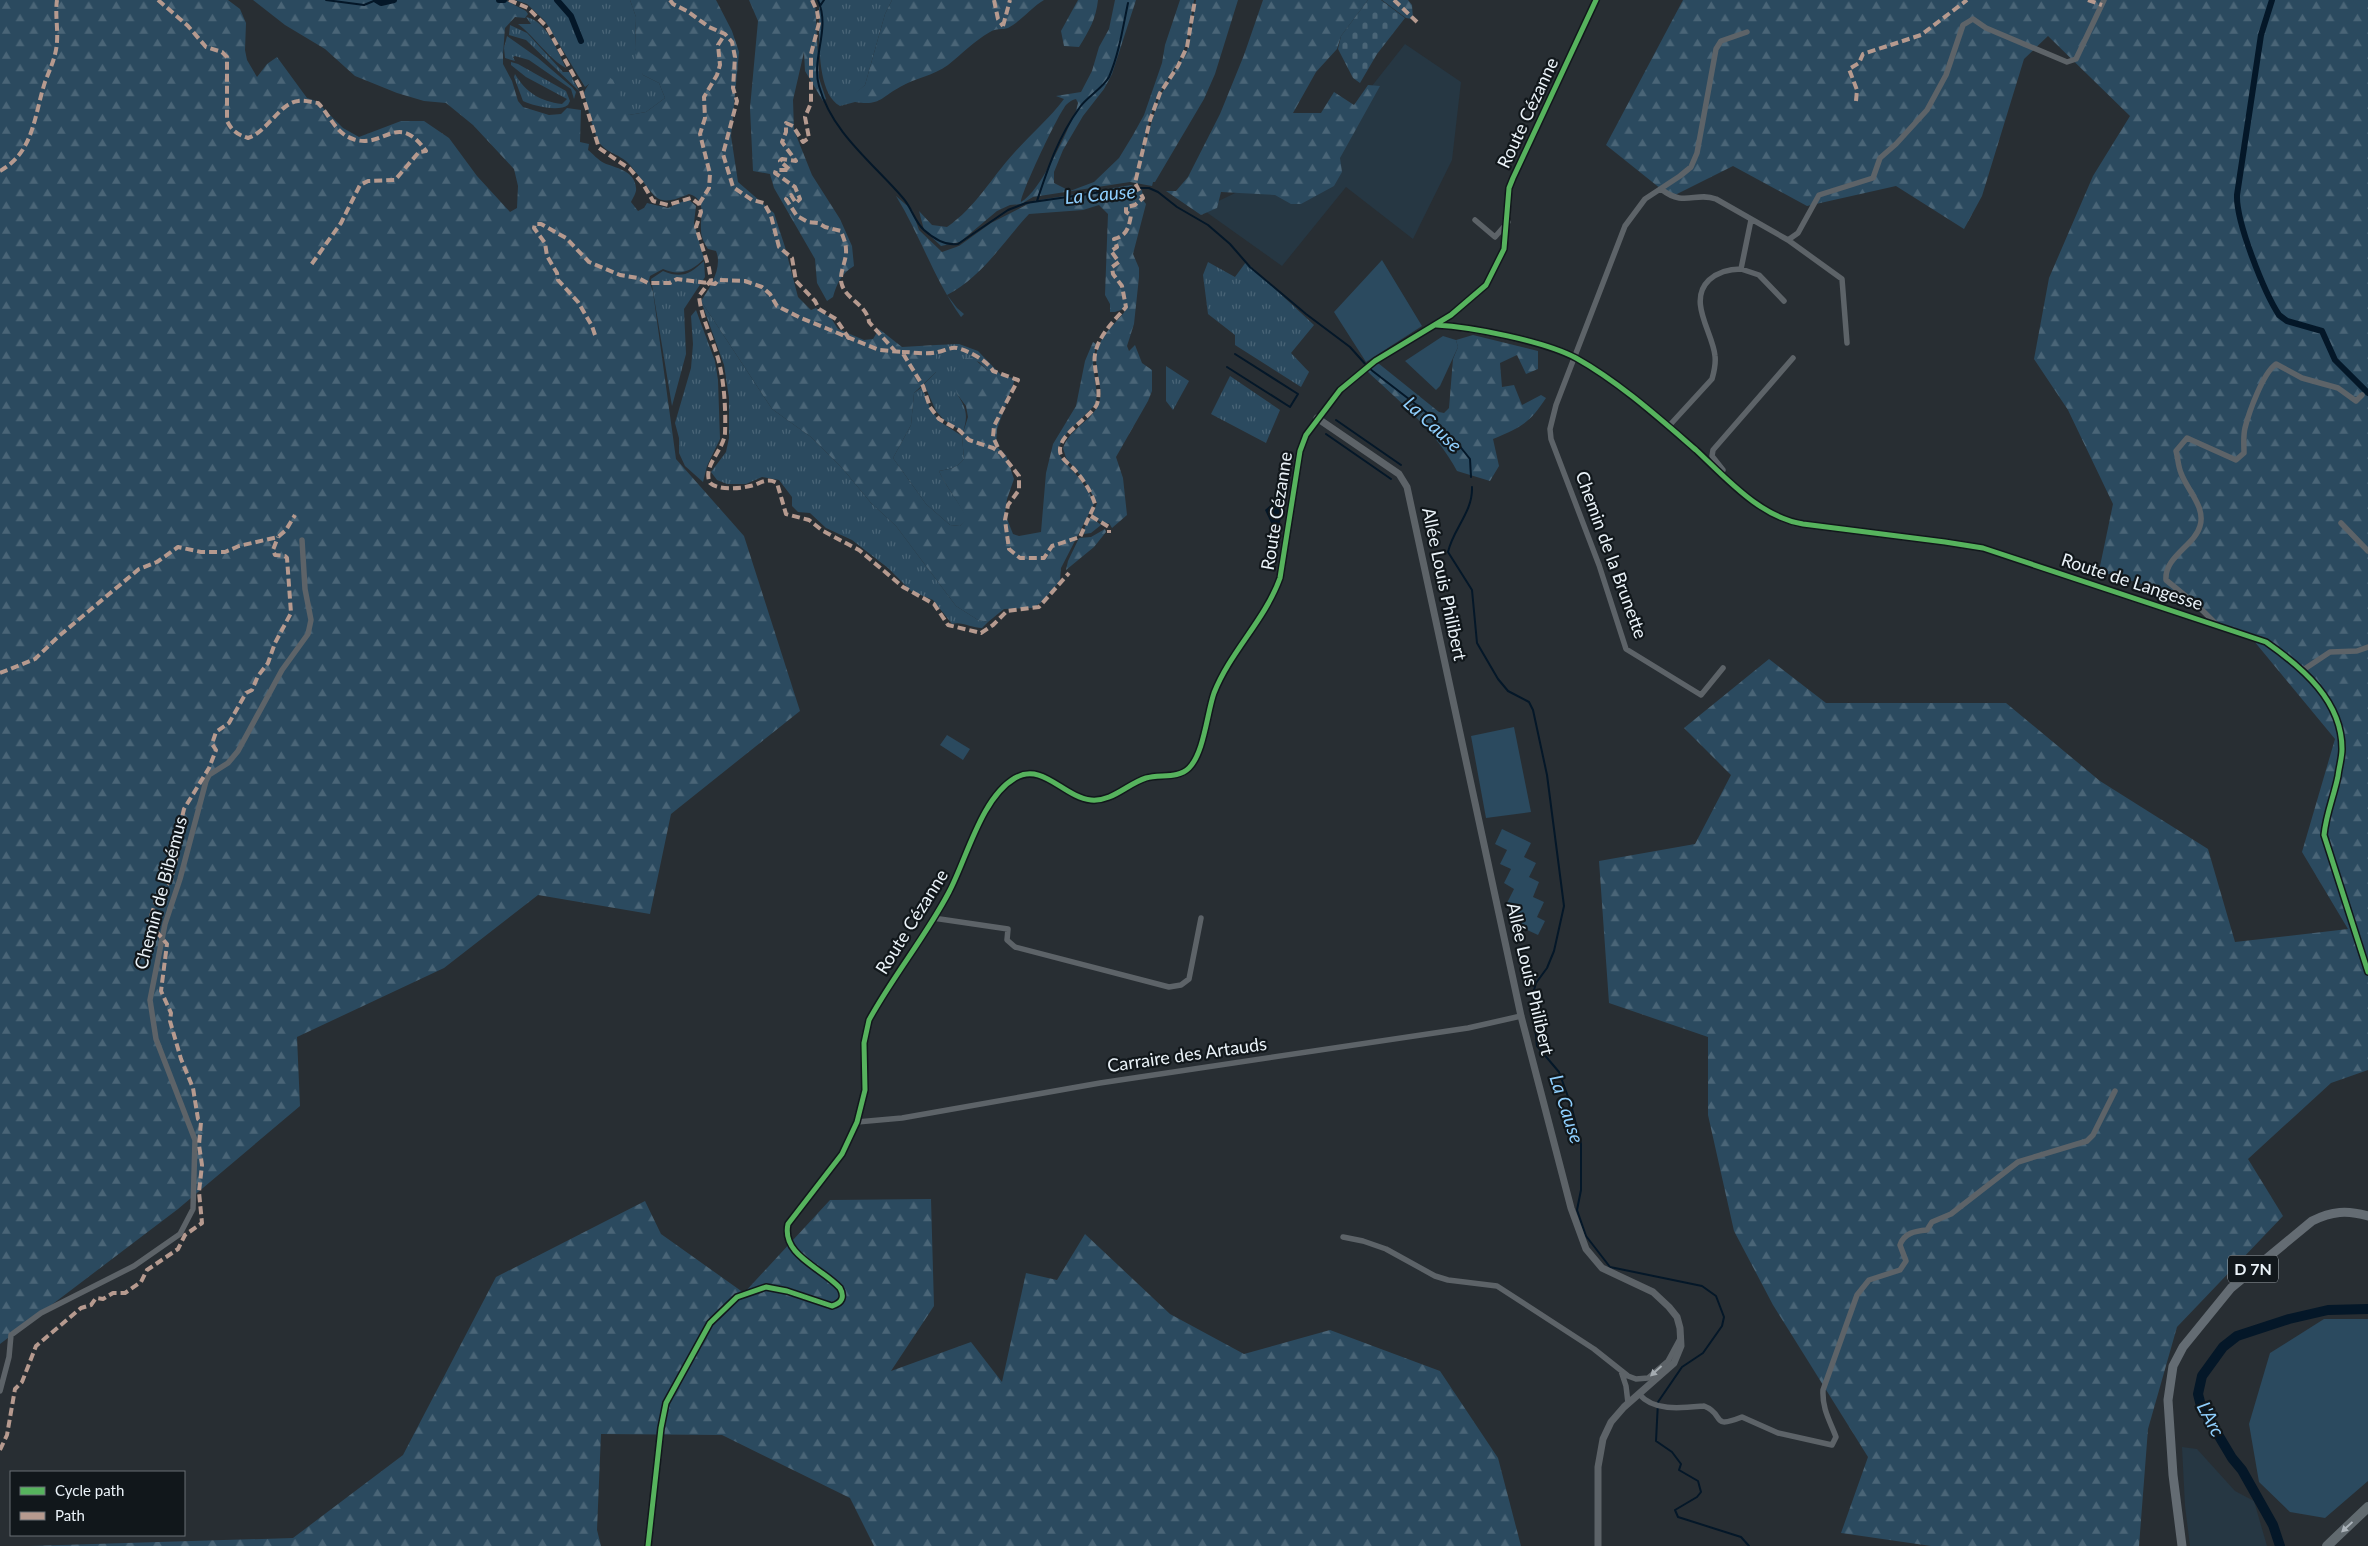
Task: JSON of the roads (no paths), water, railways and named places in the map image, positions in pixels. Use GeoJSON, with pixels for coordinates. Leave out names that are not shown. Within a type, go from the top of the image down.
{"type":"FeatureCollection","features":[{"type":"Feature","properties":{"kind":"highway"},"geometry":{"type":"LineString","coordinates":[[2326,1546],[2368,1507]]}},
{"type":"Feature","properties":{"kind":"main road","name":"D 7N"},"geometry":{"type":"LineString","coordinates":[[2182,1546],[2174,1475],[2170,1387],[2173,1366],[2183,1347],[2231,1288],[2312,1221],[2326,1214],[2340,1211],[2368,1216]]}},
{"type":"Feature","properties":{"kind":"main road","name":"D 7N"},"geometry":{"type":"LineString","coordinates":[[2170,1387],[2188,1546]]}},
{"type":"Feature","properties":{"kind":"street","name":"Route Cézanne"},"geometry":{"type":"LineString","coordinates":[[648,1546],[661,1428],[666,1403],[710,1323],[737,1297],[766,1287],[787,1291],[832,1306],[842,1300],[843,1294],[840,1288],[796,1252],[789,1244],[786,1233],[792,1216],[842,1154],[857,1122],[865,1090],[864,1043],[869,1020],[953,885],[983,815],[1005,787],[1015,778],[1022,775],[1036,774],[1072,795],[1091,800],[1100,800],[1110,797],[1142,780],[1178,774],[1190,767],[1197,754],[1217,687],[1278,584],[1284,559],[1302,445],[1317,418],[1334,395],[1375,361],[1436,325],[1475,297],[1486,285],[1504,249],[1508,222],[1508,198],[1513,178],[1596,0]]}},
{"type":"Feature","properties":{"kind":"street"},"geometry":{"type":"LineString","coordinates":[[1788,240],[1798,233],[1819,195],[1873,178],[1880,158],[1896,144],[1932,102],[1946,74],[1963,25],[1973,19],[1986,28],[2067,62],[2076,59],[2104,0]]}},
{"type":"Feature","properties":{"kind":"street"},"geometry":{"type":"LineString","coordinates":[[1574,357],[1625,226],[1640,204],[1680,176],[1694,160],[1717,46],[1721,42],[1748,32]]}},
{"type":"Feature","properties":{"kind":"street"},"geometry":{"type":"LineString","coordinates":[[1661,189],[1676,198],[1712,197],[1788,240],[1842,279],[1847,343]]}},
{"type":"Feature","properties":{"kind":"street"},"geometry":{"type":"LineString","coordinates":[[1475,220],[1495,237],[1508,222]]}},
{"type":"Feature","properties":{"kind":"street"},"geometry":{"type":"LineString","coordinates":[[1741,269],[1751,220]]}},
{"type":"Feature","properties":{"kind":"street"},"geometry":{"type":"LineString","coordinates":[[1668,427],[1709,383],[1715,370],[1714,351],[1700,306],[1702,289],[1715,276],[1731,269],[1741,269],[1759,275],[1784,301]]}},
{"type":"Feature","properties":{"kind":"street","name":"Route de Langesse"},"geometry":{"type":"LineString","coordinates":[[1436,325],[1458,326],[1535,343],[1574,357],[1606,377],[1659,419],[1721,474],[1775,516],[1791,522],[1983,548],[2266,642],[2303,670],[2324,695],[2338,722],[2342,750],[2337,779],[2325,820],[2324,835],[2368,972]]}},
{"type":"Feature","properties":{"kind":"street","name":"Chemin de la Brunette"},"geometry":{"type":"LineString","coordinates":[[1574,357],[1556,405],[1550,436],[1599,565],[1626,649],[1700,696],[1723,668]]}},
{"type":"Feature","properties":{"kind":"street"},"geometry":{"type":"LineString","coordinates":[[1721,474],[1724,470],[1712,456],[1713,450],[1793,358]]}},
{"type":"Feature","properties":{"kind":"street"},"geometry":{"type":"LineString","coordinates":[[2218,626],[2166,580],[2168,568],[2200,526],[2201,508],[2190,494],[2181,472],[2176,450],[2187,438],[2236,460],[2244,453],[2244,430],[2252,407],[2269,369],[2276,364],[2302,378],[2338,388],[2356,401],[2362,395]]}},
{"type":"Feature","properties":{"kind":"street","name":"Allée Louis Philibert"},"geometry":{"type":"LineString","coordinates":[[1317,418],[1399,474],[1407,487],[1522,1016],[1571,1208],[1586,1249],[1602,1268],[1653,1292],[1677,1317],[1681,1337]]}},
{"type":"Feature","properties":{"kind":"street"},"geometry":{"type":"LineString","coordinates":[[2341,523],[2368,551]]}},
{"type":"Feature","properties":{"kind":"street","name":"Chemin de Bibémus"},"geometry":{"type":"LineString","coordinates":[[0,1391],[9,1357],[11,1335],[41,1313],[134,1266],[180,1234],[193,1209],[195,1140],[156,1038],[151,992],[165,924],[180,879],[206,781],[209,775],[228,763],[238,751],[282,670],[308,634],[311,620],[305,589],[302,540]]}},
{"type":"Feature","properties":{"kind":"street"},"geometry":{"type":"LineString","coordinates":[[2303,670],[2330,652],[2336,650],[2357,651],[2368,647]]}},
{"type":"Feature","properties":{"kind":"street"},"geometry":{"type":"LineString","coordinates":[[933,918],[1008,929],[1007,940],[1015,947],[1169,987],[1181,985],[1189,979],[1201,918]]}},
{"type":"Feature","properties":{"kind":"street","name":"Carraire des Artauds"},"geometry":{"type":"LineString","coordinates":[[857,1122],[902,1118],[1100,1083],[1474,1027],[1522,1016]]}},
{"type":"Feature","properties":{"kind":"street"},"geometry":{"type":"LineString","coordinates":[[1639,1394],[1644,1400],[1670,1409],[1704,1406],[1709,1408],[1721,1422],[1726,1423],[1742,1417],[1778,1433],[1832,1445],[1836,1437],[1822,1402],[1823,1390],[1857,1295],[1869,1280],[1900,1270],[1904,1266],[1906,1261],[1900,1245],[1902,1238],[1927,1230],[1932,1222],[1951,1214],[2018,1162],[2087,1141],[2093,1135],[2114,1090]]}},
{"type":"Feature","properties":{"kind":"street"},"geometry":{"type":"LineString","coordinates":[[1343,1238],[1363,1241],[1386,1249],[1435,1276],[1448,1280],[1497,1286],[1594,1349],[1636,1379],[1648,1378],[1668,1360],[1681,1337]]}},
{"type":"Feature","properties":{"kind":"street"},"geometry":{"type":"LineString","coordinates":[[1598,1546],[1598,1467],[1600,1448],[1612,1422],[1628,1403],[1674,1363],[1681,1346],[1681,1337]]}},
{"type":"Feature","properties":{"kind":"street"},"geometry":{"type":"LineString","coordinates":[[1620,1369],[1626,1386],[1628,1403]]}},
{"type":"Feature","properties":{"kind":"waterway"},"geometry":{"type":"LineString","coordinates":[[326,0],[364,5],[376,0]]}},
{"type":"Feature","properties":{"kind":"waterway"},"geometry":{"type":"LineString","coordinates":[[376,0],[381,3],[394,0]]}},
{"type":"Feature","properties":{"kind":"waterway"},"geometry":{"type":"LineString","coordinates":[[499,0],[504,0]]}},
{"type":"Feature","properties":{"kind":"waterway"},"geometry":{"type":"LineString","coordinates":[[557,0],[571,16],[581,41]]}},
{"type":"Feature","properties":{"kind":"waterway","name":"La Cause"},"geometry":{"type":"LineString","coordinates":[[818,0],[823,22],[817,75],[825,103],[843,133],[903,198],[915,219],[931,236],[944,243],[958,244],[1008,210],[1026,203],[1129,188],[1149,188],[1208,225],[1230,244],[1250,267],[1306,314],[1350,347],[1367,366]]}},
{"type":"Feature","properties":{"kind":"waterway","name":"La Cause"},"geometry":{"type":"LineString","coordinates":[[820,6],[824,0]]}},
{"type":"Feature","properties":{"kind":"waterway"},"geometry":{"type":"LineString","coordinates":[[2272,0],[2261,35],[2237,195],[2241,222],[2259,274],[2279,315],[2287,321],[2322,331],[2335,360],[2368,393]]}},
{"type":"Feature","properties":{"kind":"waterway"},"geometry":{"type":"LineString","coordinates":[[1037,201],[1060,141],[1072,118],[1083,103],[1109,77],[1118,50],[1128,3]]}},
{"type":"Feature","properties":{"kind":"waterway"},"geometry":{"type":"LineString","coordinates":[[1227,367],[1290,407],[1298,394],[1235,354]]}},
{"type":"Feature","properties":{"kind":"waterway","name":"La Cause"},"geometry":{"type":"LineString","coordinates":[[1370,369],[1431,416],[1440,429],[1454,439],[1470,459],[1471,477]]}},
{"type":"Feature","properties":{"kind":"waterway"},"geometry":{"type":"LineString","coordinates":[[1336,420],[1401,465]]}},
{"type":"Feature","properties":{"kind":"waterway"},"geometry":{"type":"LineString","coordinates":[[1326,434],[1391,479]]}},
{"type":"Feature","properties":{"kind":"waterway","name":"La Cause"},"geometry":{"type":"LineString","coordinates":[[1472,487],[1469,504],[1448,552],[1472,590],[1477,643],[1498,679],[1508,691],[1529,702],[1533,710],[1547,775],[1564,906],[1554,951],[1547,968],[1536,983],[1532,997],[1537,1046],[1559,1072],[1571,1105],[1581,1144],[1581,1190],[1577,1210],[1586,1236],[1610,1267],[1702,1286],[1716,1296],[1724,1317],[1722,1326],[1703,1353],[1682,1367],[1658,1402],[1656,1441],[1672,1452],[1681,1464],[1679,1470],[1698,1481],[1701,1492],[1697,1497],[1675,1510],[1678,1517],[1741,1537],[1749,1546]]}},
{"type":"Feature","properties":{"kind":"waterway","name":"L'Arc"},"geometry":{"type":"LineString","coordinates":[[2280,1546],[2273,1525],[2242,1470],[2232,1458],[2201,1406],[2198,1394],[2202,1376],[2223,1347],[2237,1336],[2289,1319],[2328,1310],[2368,1309]]}}]}
